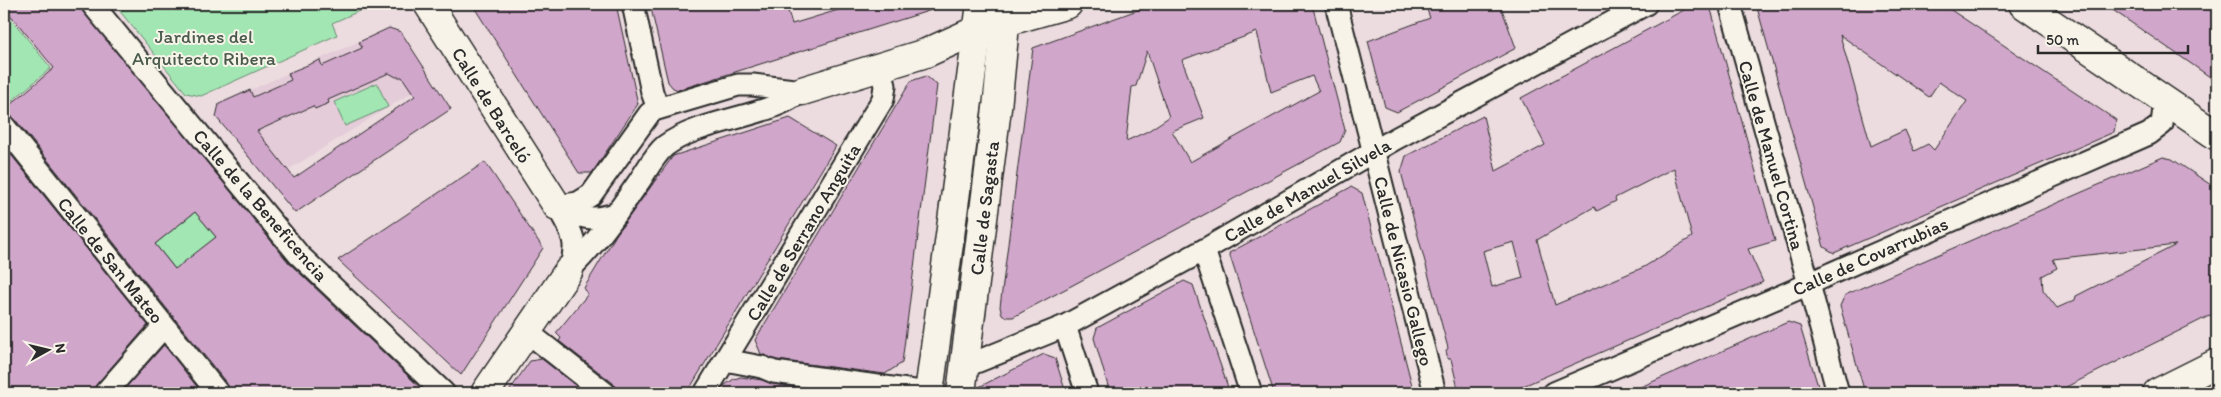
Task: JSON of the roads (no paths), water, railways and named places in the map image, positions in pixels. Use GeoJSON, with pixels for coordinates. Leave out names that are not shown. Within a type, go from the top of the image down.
{"type":"FeatureCollection","features":[{"type":"Feature","properties":{"kind":"street","name":"Calle de la Beneficencia"},"geometry":{"type":"LineString","coordinates":[[92,4],[299,255],[444,393]]}},
{"type":"Feature","properties":{"kind":"street","name":"Calle de Barceló"},"geometry":{"type":"LineString","coordinates":[[428,4],[557,206]]}},
{"type":"Feature","properties":{"kind":"street"},"geometry":{"type":"LineString","coordinates":[[633,4],[652,92],[660,107]]}},
{"type":"Feature","properties":{"kind":"street","name":"Calle de Sagasta"},"geometry":{"type":"LineString","coordinates":[[929,393],[981,4]]}},
{"type":"Feature","properties":{"kind":"street"},"geometry":{"type":"LineString","coordinates":[[569,270],[587,252],[664,148],[684,134],[786,101],[802,91],[931,51],[978,30],[1005,14],[1068,4]]}},
{"type":"Feature","properties":{"kind":"street","name":"Calle de Nicasio Gallego"},"geometry":{"type":"LineString","coordinates":[[1336,4],[1435,393]]}},
{"type":"Feature","properties":{"kind":"street","name":"Calle de Manuel Silvela"},"geometry":{"type":"LineString","coordinates":[[962,380],[1204,250],[1374,152],[1646,4]]}},
{"type":"Feature","properties":{"kind":"street","name":"Calle de Manuel Cortina"},"geometry":{"type":"LineString","coordinates":[[1730,4],[1838,393]]}},
{"type":"Feature","properties":{"kind":"street"},"geometry":{"type":"LineString","coordinates":[[2029,5],[2217,136]]}},
{"type":"Feature","properties":{"kind":"street","name":"Calle de Sagasta"},"geometry":{"type":"LineString","coordinates":[[962,380],[997,108],[1005,14]]}},
{"type":"Feature","properties":{"kind":"street","name":"Calle de Serrano Anguita"},"geometry":{"type":"LineString","coordinates":[[705,393],[883,99],[885,86],[880,67]]}},
{"type":"Feature","properties":{"kind":"street"},"geometry":{"type":"LineString","coordinates":[[557,206],[578,203],[591,195],[649,114],[660,107],[738,85],[802,91]]}},
{"type":"Feature","properties":{"kind":"street","name":"Calle de Covarrubias"},"geometry":{"type":"LineString","coordinates":[[1554,393],[1809,284],[2149,134],[2162,124],[2164,100]]}},
{"type":"Feature","properties":{"kind":"street","name":"Calle de San Mateo"},"geometry":{"type":"LineString","coordinates":[[4,126],[218,393]]}},
{"type":"Feature","properties":{"kind":"street"},"geometry":{"type":"LineString","coordinates":[[557,206],[569,213],[587,219],[598,219],[617,213]]}},
{"type":"Feature","properties":{"kind":"street"},"geometry":{"type":"LineString","coordinates":[[485,393],[569,270],[574,259],[575,246],[571,232],[557,206]]}},
{"type":"Feature","properties":{"kind":"street"},"geometry":{"type":"LineString","coordinates":[[1204,250],[1251,393]]}},
{"type":"Feature","properties":{"kind":"street"},"geometry":{"type":"LineString","coordinates":[[104,393],[164,326]]}},
{"type":"Feature","properties":{"kind":"street"},"geometry":{"type":"LineString","coordinates":[[1065,326],[1087,393]]}},
{"type":"Feature","properties":{"kind":"street"},"geometry":{"type":"LineString","coordinates":[[529,329],[535,338],[605,393]]}},
{"type":"Feature","properties":{"kind":"street"},"geometry":{"type":"LineString","coordinates":[[725,360],[762,367],[774,372],[929,393]]}},
{"type":"Feature","properties":{"kind":"street"},"geometry":{"type":"LineString","coordinates":[[2157,393],[2217,363]]}},
{"type":"Feature","properties":{"kind":"park label","name":"Jardines del Arquitecto Ribera"},"geometry":{"type":"Point","coordinates":[204,47]}}]}
